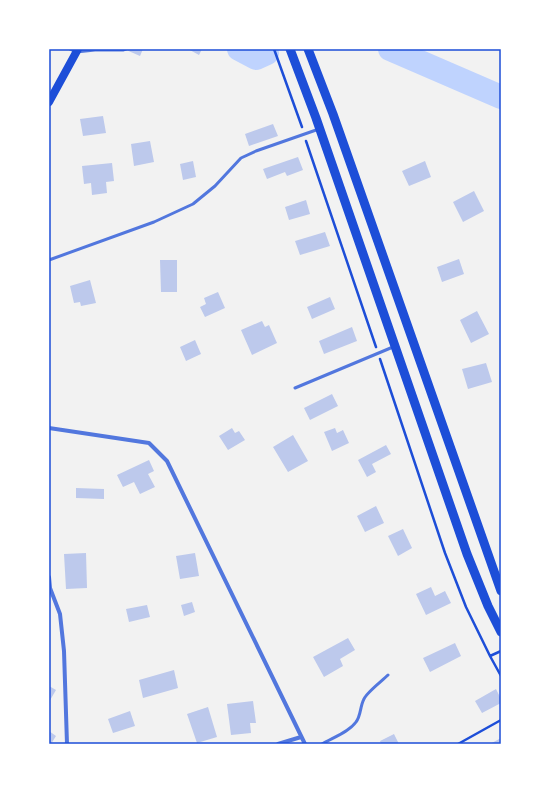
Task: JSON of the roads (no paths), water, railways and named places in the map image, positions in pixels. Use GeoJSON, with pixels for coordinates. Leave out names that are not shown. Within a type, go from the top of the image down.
{"type":"FeatureCollection","features":[{"type":"Feature","properties":{"kind":"main road"},"geometry":{"type":"LineString","coordinates":[[290,49],[320,129],[467,554],[488,606],[501,632]]}},
{"type":"Feature","properties":{"kind":"main road"},"geometry":{"type":"LineString","coordinates":[[308,49],[333,114],[501,591]]}},
{"type":"Feature","properties":{"kind":"main road"},"geometry":{"type":"LineString","coordinates":[[49,102],[74,50]]}},
{"type":"Feature","properties":{"kind":"street"},"geometry":{"type":"LineString","coordinates":[[49,428],[149,443],[168,461],[305,744]]}},
{"type":"Feature","properties":{"kind":"street"},"geometry":{"type":"LineString","coordinates":[[49,577],[49,589],[60,614],[63,644],[67,744]]}},
{"type":"Feature","properties":{"kind":"street"},"geometry":{"type":"LineString","coordinates":[[278,744],[301,736]]}},
{"type":"Feature","properties":{"kind":"lane"},"geometry":{"type":"LineString","coordinates":[[74,50],[126,49]]}},
{"type":"Feature","properties":{"kind":"lane"},"geometry":{"type":"LineString","coordinates":[[49,260],[154,222],[193,204],[215,186],[241,158],[256,151],[320,129]]}},
{"type":"Feature","properties":{"kind":"lane"},"geometry":{"type":"LineString","coordinates":[[295,388],[394,346]]}},
{"type":"Feature","properties":{"kind":"lane"},"geometry":{"type":"LineString","coordinates":[[322,744],[350,729],[356,722],[364,697],[388,675]]}},
{"type":"Feature","properties":{"kind":"waterway"},"geometry":{"type":"LineString","coordinates":[[239,49],[256,58],[267,53]]}},
{"type":"Feature","properties":{"kind":"waterway"},"geometry":{"type":"LineString","coordinates":[[390,49],[501,97]]}}]}
